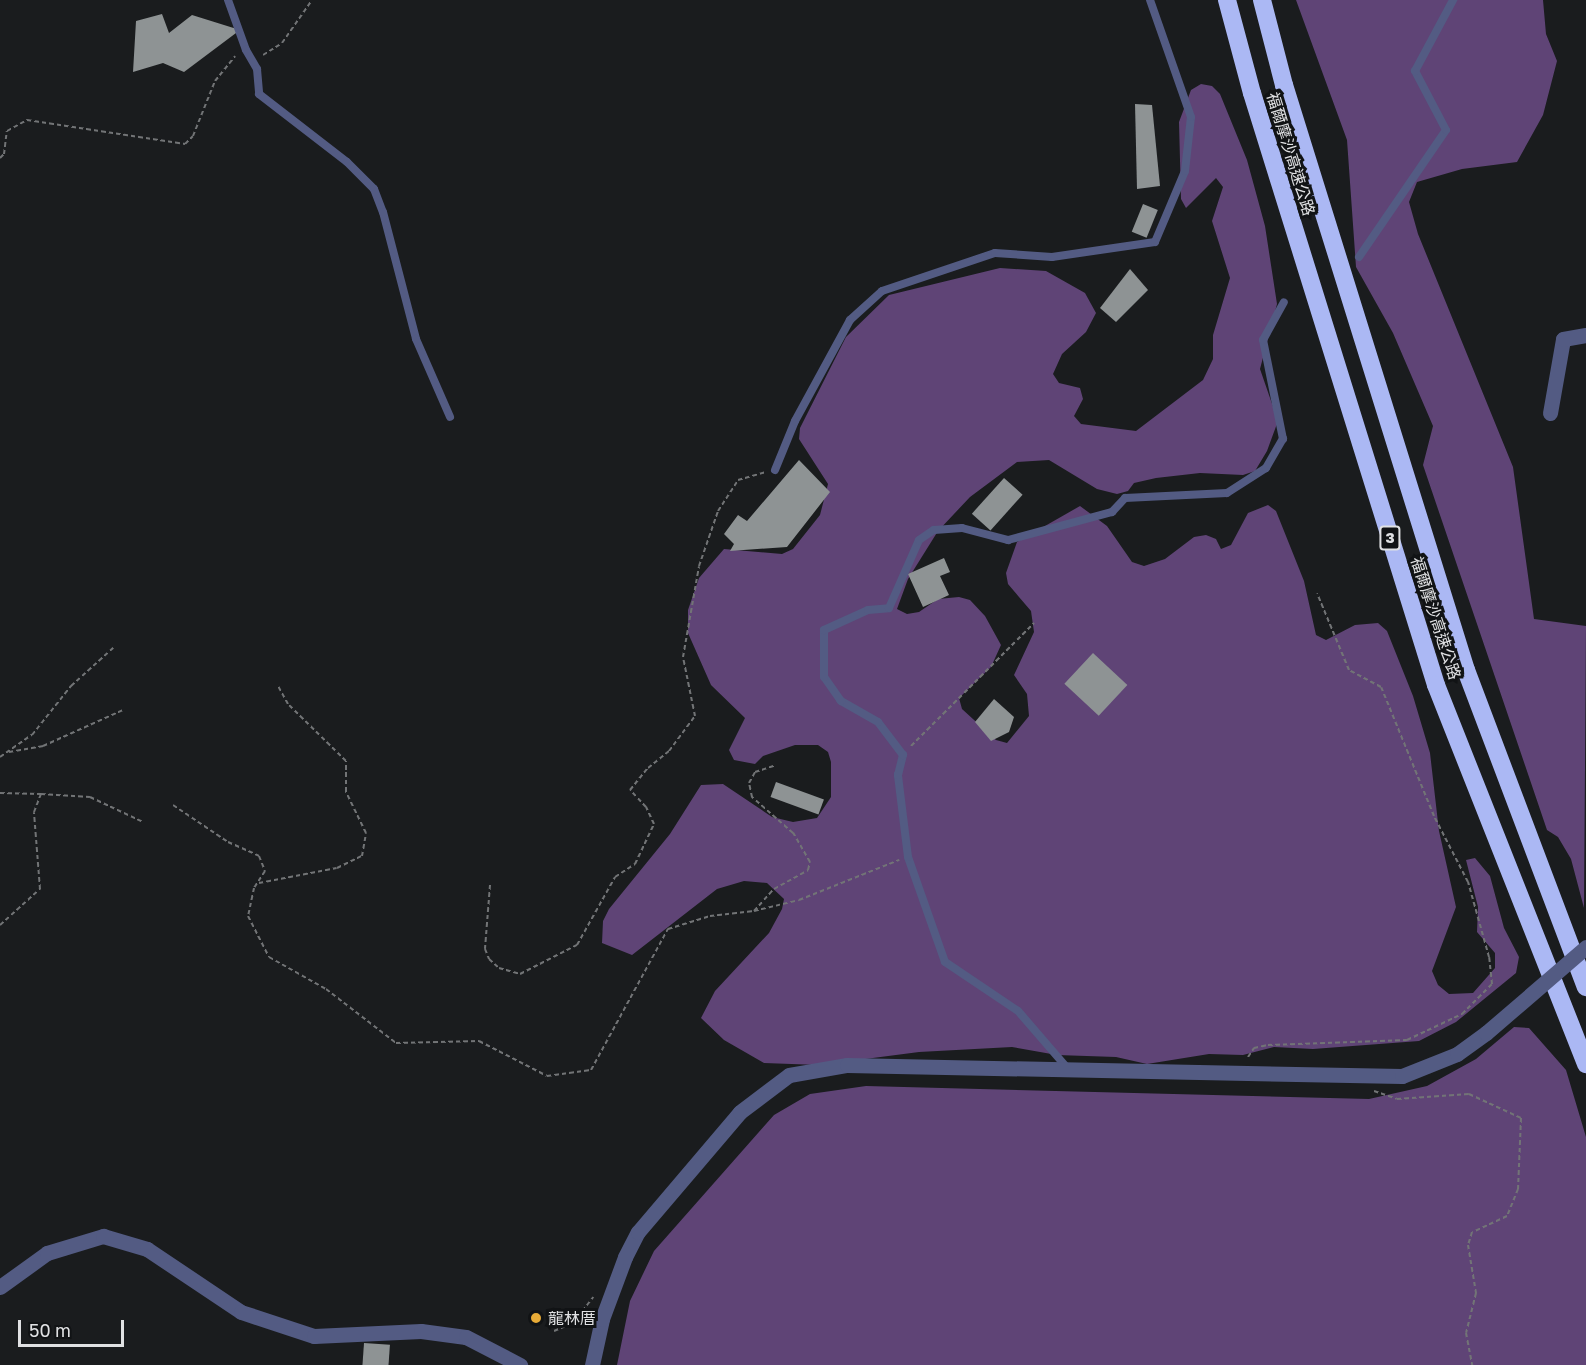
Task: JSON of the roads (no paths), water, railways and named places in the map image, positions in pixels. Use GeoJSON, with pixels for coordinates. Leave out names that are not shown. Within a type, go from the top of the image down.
{"type":"FeatureCollection","features":[{"type":"Feature","properties":{"kind":"highway","name":"福爾摩沙高速公路"},"geometry":{"type":"LineString","coordinates":[[1227,0],[1255,105],[1436,685],[1586,1064]]}},
{"type":"Feature","properties":{"kind":"highway","name":"福爾摩沙高速公路"},"geometry":{"type":"LineString","coordinates":[[1262,0],[1284,84],[1466,670],[1586,987]]}},
{"type":"Feature","properties":{"kind":"street"},"geometry":{"type":"LineString","coordinates":[[1550,413],[1563,339],[1586,335]]}},
{"type":"Feature","properties":{"kind":"street"},"geometry":{"type":"LineString","coordinates":[[592,1365],[602,1319],[625,1257],[638,1232],[740,1112],[789,1075],[847,1065],[1235,1075],[1402,1076],[1456,1054],[1486,1033],[1586,947]]}},
{"type":"Feature","properties":{"kind":"street"},"geometry":{"type":"LineString","coordinates":[[0,1287],[47,1253],[103,1236],[147,1250],[240,1312],[314,1336],[421,1332],[466,1337],[519,1365]]}},
{"type":"Feature","properties":{"kind":"lane"},"geometry":{"type":"LineString","coordinates":[[228,0],[246,50],[257,69],[259,94],[267,103],[347,162],[374,189],[383,212],[416,339],[450,417]]}},
{"type":"Feature","properties":{"kind":"lane"},"geometry":{"type":"LineString","coordinates":[[774,470],[795,420],[850,320],[882,291],[995,253],[1052,257],[1155,242],[1185,171],[1191,117],[1150,0]]}},
{"type":"Feature","properties":{"kind":"lane"},"geometry":{"type":"LineString","coordinates":[[1359,257],[1446,130],[1415,71],[1453,0]]}},
{"type":"Feature","properties":{"kind":"lane"},"geometry":{"type":"LineString","coordinates":[[1070,1071],[1018,1011],[945,962],[908,857],[898,775],[903,755],[878,722],[841,701],[824,677],[824,630],[868,610],[889,608],[919,540],[934,530],[962,528],[1008,540],[1112,512],[1125,498],[1227,493],[1266,468],[1283,439],[1263,340],[1284,302]]}},
{"type":"Feature","properties":{"kind":"place","name":"龍林厝"},"geometry":{"type":"Point","coordinates":[536,1318]}}]}
